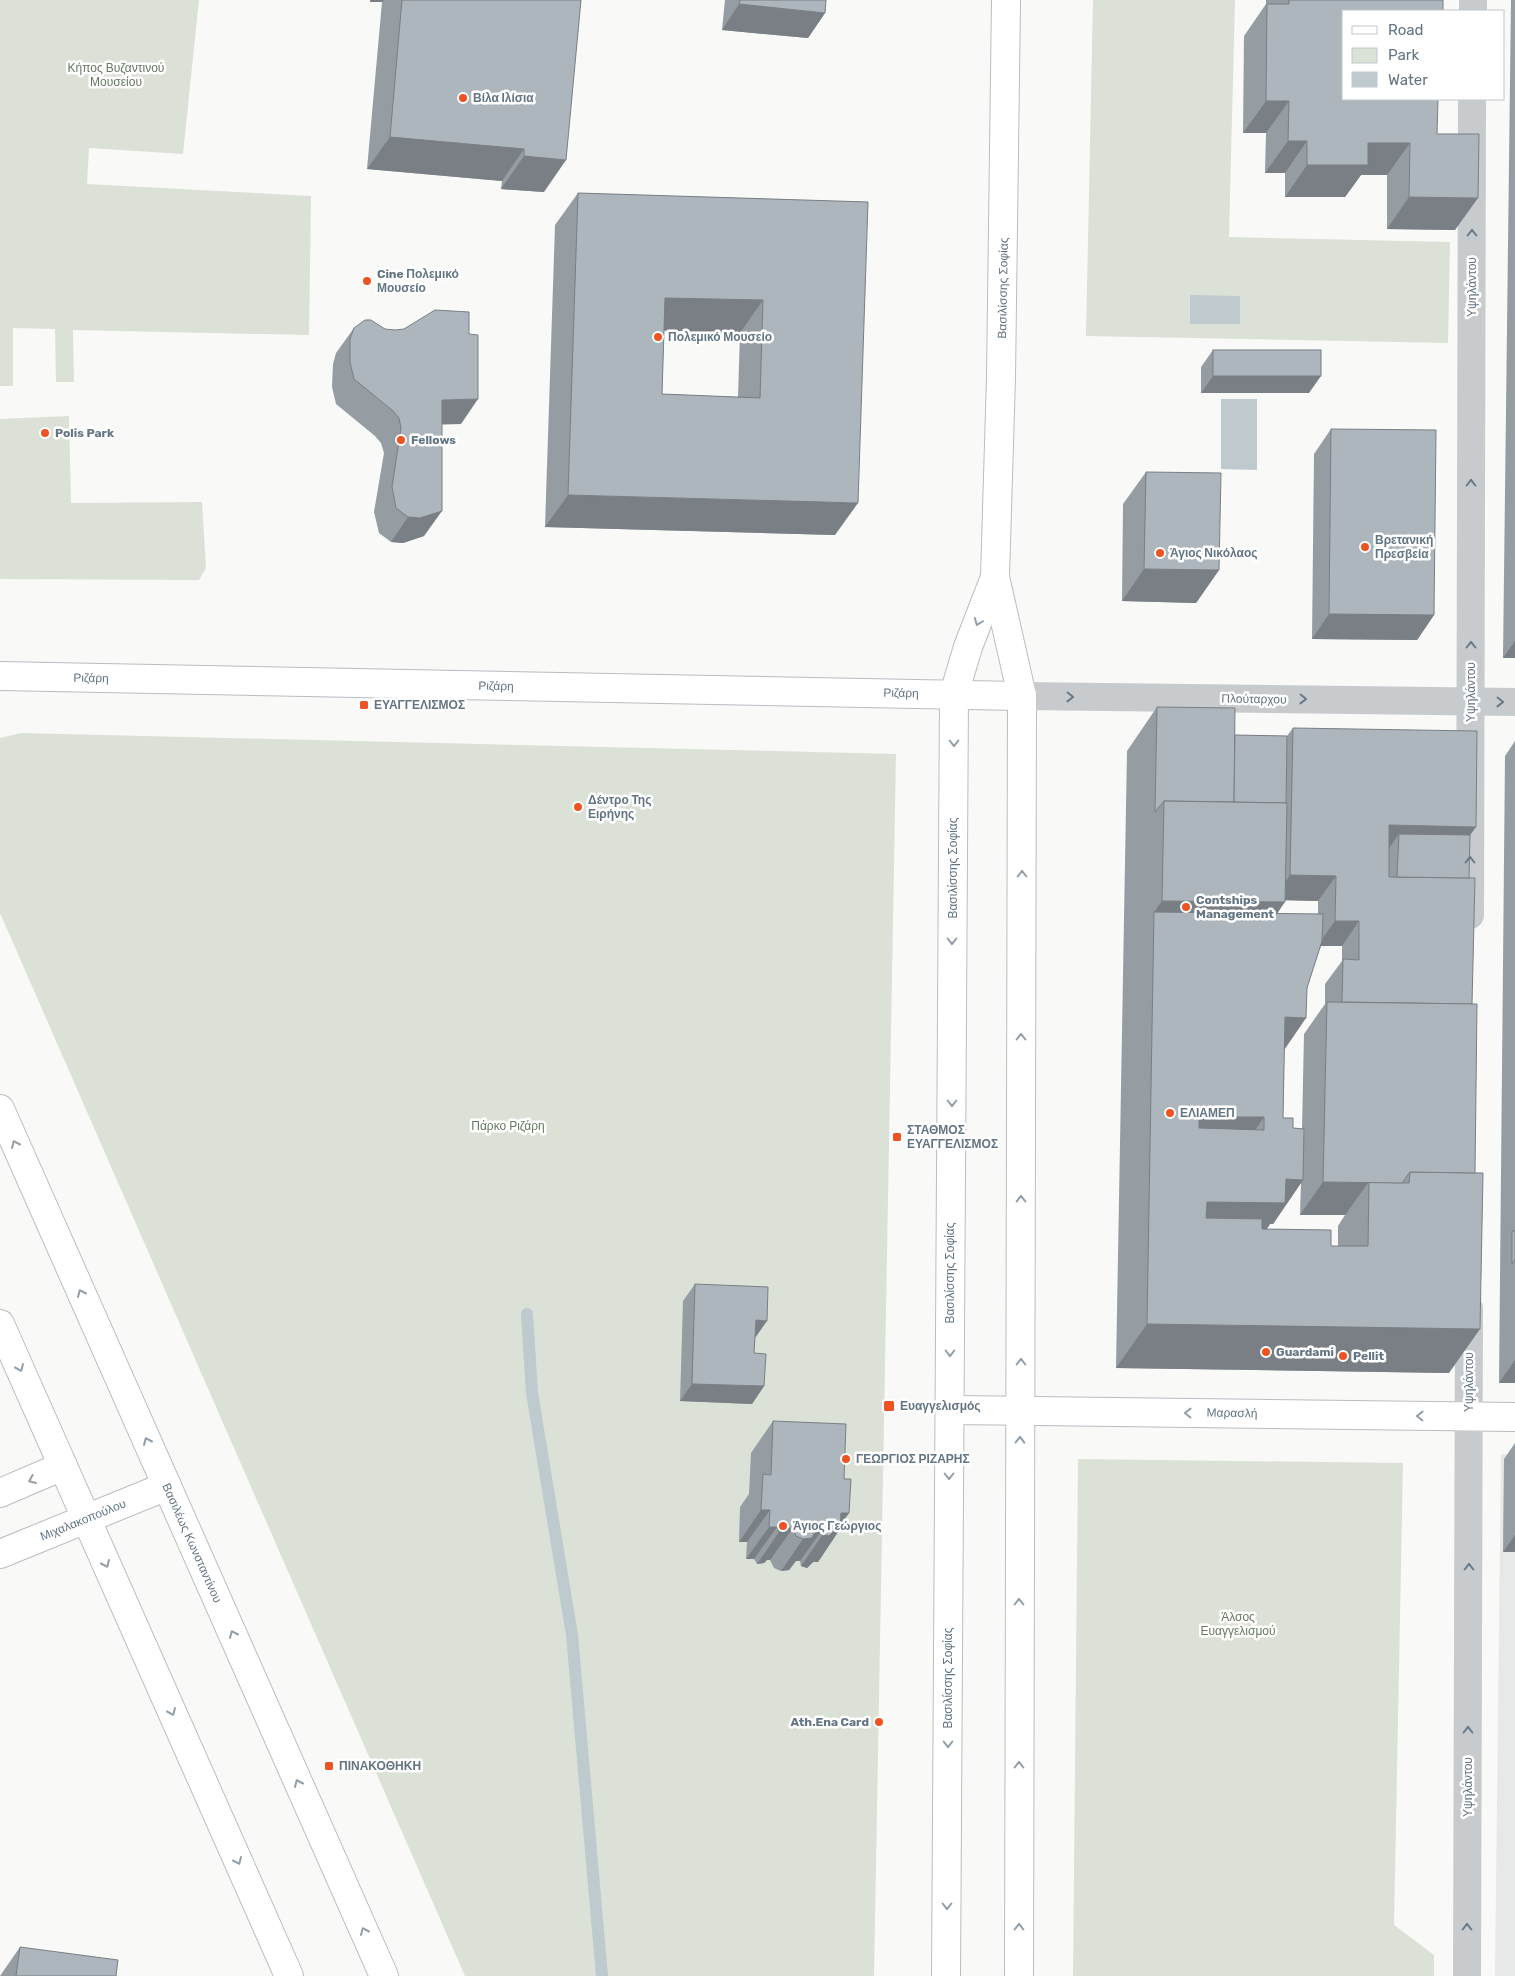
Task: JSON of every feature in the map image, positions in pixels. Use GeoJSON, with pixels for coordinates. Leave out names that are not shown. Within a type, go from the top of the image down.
{"type":"FeatureCollection","features":[{"type":"Feature","properties":{"kind":"main road","name":"Βασιλίσσης Σοφίας"},"geometry":{"type":"LineString","coordinates":[[1006,0],[1001,377],[995,577],[1022,696],[1019,1976]]}},
{"type":"Feature","properties":{"kind":"main road","name":"Βασιλίσσης Σοφίας"},"geometry":{"type":"LineString","coordinates":[[946,1976],[954,694],[968,647],[995,577]]}},
{"type":"Feature","properties":{"kind":"main road","name":"Ριζάρη"},"geometry":{"type":"LineString","coordinates":[[0,676],[992,695]]}},
{"type":"Feature","properties":{"kind":"main road","name":"Πλούταρχου"},"geometry":{"type":"LineString","coordinates":[[992,695],[1022,696]]}},
{"type":"Feature","properties":{"kind":"main road","name":"Βασιλέως Κωνσταντίνου"},"geometry":{"type":"LineString","coordinates":[[0,1109],[384,1976]]}},
{"type":"Feature","properties":{"kind":"main road"},"geometry":{"type":"LineString","coordinates":[[0,1324],[289,1976]]}},
{"type":"Feature","properties":{"kind":"main road","name":"Μαρασλή"},"geometry":{"type":"LineString","coordinates":[[950,1410],[1515,1417]]}},
{"type":"Feature","properties":{"kind":"main road"},"geometry":{"type":"LineString","coordinates":[[0,1493],[63,1466]]}},
{"type":"Feature","properties":{"kind":"main road","name":"Μιχαλακοπούλου"},"geometry":{"type":"LineString","coordinates":[[0,1554],[167,1486]]}},
{"type":"Feature","properties":{"kind":"street","name":"Υψηλάντου"},"geometry":{"type":"LineString","coordinates":[[1470,937],[1472,100]]}},
{"type":"Feature","properties":{"kind":"street","name":"Πλούταρχου"},"geometry":{"type":"LineString","coordinates":[[1022,696],[1515,702]]}},
{"type":"Feature","properties":{"kind":"street","name":"Υψηλάντου"},"geometry":{"type":"LineString","coordinates":[[1467,1976],[1469,1287]]}},
{"type":"Feature","properties":{"kind":"shaded area"},"geometry":{"type":"Polygon","coordinates":[[[1501,1454],[1515,1454],[1515,1976],[1495,1976],[1501,1454]]]}},
{"type":"Feature","properties":{"kind":"green space","name":"Κήπος Βυζαντινού Μουσείου"},"geometry":{"type":"Polygon","coordinates":[[[0,0],[199,0],[183,154],[89,148],[87,184],[311,196],[309,335],[73,330],[74,382],[56,382],[55,329],[13,328],[13,386],[0,386],[0,0]]]}},
{"type":"Feature","properties":{"kind":"green space"},"geometry":{"type":"Polygon","coordinates":[[[1093,0],[1235,0],[1229,237],[1450,242],[1448,343],[1086,336],[1093,0]]]}},
{"type":"Feature","properties":{"kind":"green space"},"geometry":{"type":"Polygon","coordinates":[[[69,416],[71,503],[202,502],[206,568],[199,580],[0,579],[0,419],[69,416]]]}},
{"type":"Feature","properties":{"kind":"green space","name":"Πάρκο Ριζάρη"},"geometry":{"type":"Polygon","coordinates":[[[21,733],[896,754],[874,1976],[465,1976],[0,913],[0,738],[21,733]]]}},
{"type":"Feature","properties":{"kind":"green space","name":"Άλσος Ευαγγελισμού"},"geometry":{"type":"Polygon","coordinates":[[[1078,1459],[1403,1463],[1394,1925],[1434,1955],[1434,1976],[1073,1976],[1078,1459]]]}},
{"type":"Feature","properties":{"kind":"water"},"geometry":{"type":"Polygon","coordinates":[[[1190,295],[1240,296],[1240,324],[1190,324],[1190,295]]]}},
{"type":"Feature","properties":{"kind":"water"},"geometry":{"type":"Polygon","coordinates":[[[1221,399],[1257,399],[1257,470],[1221,469],[1221,399]]]}},
{"type":"Feature","properties":{"kind":"building","name":"Βίλα Ιλίσια"},"geometry":{"type":"Polygon","coordinates":[[[402,0],[581,0],[566,160],[524,156],[524,149],[390,137],[402,0]]]}},
{"type":"Feature","properties":{"kind":"building"},"geometry":{"type":"Polygon","coordinates":[[[740,0],[826,0],[825,13],[739,4],[740,0]]]}},
{"type":"Feature","properties":{"kind":"building"},"geometry":{"type":"Polygon","coordinates":[[[1289,0],[1443,0],[1443,10],[1342,10],[1342,100],[1438,100],[1437,134],[1479,134],[1478,198],[1409,197],[1410,143],[1368,143],[1368,165],[1307,165],[1307,141],[1288,141],[1289,101],[1266,101],[1267,4],[1289,4],[1289,0]]]}},
{"type":"Feature","properties":{"kind":"building"},"geometry":{"type":"Polygon","coordinates":[[[578,193],[868,202],[858,503],[568,495],[578,193]],[[665,298],[662,394],[760,398],[763,300],[665,298]]]}},
{"type":"Feature","properties":{"kind":"building","name":"Fellows"},"geometry":{"type":"Polygon","coordinates":[[[435,310],[469,312],[469,334],[478,335],[478,399],[442,400],[442,511],[420,518],[408,517],[396,508],[392,487],[401,428],[399,418],[354,379],[350,362],[350,339],[354,328],[365,320],[371,320],[385,329],[404,329],[435,310]]]}},
{"type":"Feature","properties":{"kind":"building"},"geometry":{"type":"Polygon","coordinates":[[[1213,350],[1321,350],[1321,376],[1213,376],[1213,350]]]}},
{"type":"Feature","properties":{"kind":"building","name":"Βρετανική Πρεσβεία"},"geometry":{"type":"Polygon","coordinates":[[[1331,429],[1436,430],[1434,615],[1329,614],[1331,429]]]}},
{"type":"Feature","properties":{"kind":"building"},"geometry":{"type":"Polygon","coordinates":[[[1146,472],[1221,473],[1219,570],[1144,569],[1146,472]]]}},
{"type":"Feature","properties":{"kind":"building"},"geometry":{"type":"Polygon","coordinates":[[[1157,707],[1235,708],[1234,802],[1164,801],[1155,812],[1157,707]]]}},
{"type":"Feature","properties":{"kind":"building"},"geometry":{"type":"Polygon","coordinates":[[[1293,728],[1477,731],[1476,827],[1389,825],[1389,877],[1475,878],[1472,1004],[1342,1002],[1343,959],[1359,960],[1359,921],[1335,921],[1336,876],[1290,875],[1293,728]]]}},
{"type":"Feature","properties":{"kind":"building"},"geometry":{"type":"Polygon","coordinates":[[[1235,735],[1287,736],[1286,803],[1234,802],[1235,735]]]}},
{"type":"Feature","properties":{"kind":"building"},"geometry":{"type":"Polygon","coordinates":[[[1164,801],[1287,803],[1285,902],[1162,901],[1164,801]]]}},
{"type":"Feature","properties":{"kind":"building"},"geometry":{"type":"Polygon","coordinates":[[[1399,834],[1470,835],[1469,878],[1397,877],[1399,834]]]}},
{"type":"Feature","properties":{"kind":"building"},"geometry":{"type":"Polygon","coordinates":[[[1154,912],[1323,914],[1322,941],[1307,988],[1306,1018],[1285,1017],[1283,1118],[1293,1118],[1293,1128],[1304,1129],[1303,1180],[1286,1179],[1285,1203],[1207,1202],[1206,1218],[1262,1219],[1262,1229],[1331,1230],[1331,1246],[1368,1246],[1369,1182],[1409,1183],[1410,1172],[1483,1173],[1480,1329],[1147,1324],[1154,912]],[[1199,1117],[1199,1128],[1264,1130],[1264,1117],[1199,1117]]]}},
{"type":"Feature","properties":{"kind":"building"},"geometry":{"type":"Polygon","coordinates":[[[1327,1002],[1477,1004],[1475,1173],[1410,1172],[1402,1183],[1323,1182],[1327,1002]]]}},
{"type":"Feature","properties":{"kind":"building"},"geometry":{"type":"Polygon","coordinates":[[[1512,1231],[1515,1231],[1515,1259],[1512,1264],[1512,1231]]]}},
{"type":"Feature","properties":{"kind":"building"},"geometry":{"type":"Polygon","coordinates":[[[695,1284],[768,1287],[767,1321],[756,1320],[754,1353],[766,1354],[764,1386],[692,1384],[695,1284]]]}},
{"type":"Feature","properties":{"kind":"building"},"geometry":{"type":"Polygon","coordinates":[[[773,1421],[846,1424],[844,1479],[851,1479],[849,1513],[841,1513],[840,1529],[835,1530],[829,1536],[823,1534],[823,1529],[817,1528],[812,1538],[803,1539],[796,1536],[793,1528],[779,1532],[777,1527],[769,1527],[770,1510],[761,1510],[763,1474],[771,1475],[773,1421]]]}},
{"type":"Feature","properties":{"kind":"building"},"geometry":{"type":"Polygon","coordinates":[[[20,1947],[118,1960],[116,1976],[16,1976],[20,1947]]]}},
{"type":"Feature","properties":{"kind":"waterway"},"geometry":{"type":"LineString","coordinates":[[527,1314],[532,1393],[572,1635],[602,1976]]}},
{"type":"Feature","properties":{"kind":"place","name":"Βίλα Ιλίσια"},"geometry":{"type":"Point","coordinates":[463,98]}},
{"type":"Feature","properties":{"kind":"place","name":"Cine Πολεμικό Μουσείο"},"geometry":{"type":"Point","coordinates":[367,281]}},
{"type":"Feature","properties":{"kind":"place","name":"Πολεμικό Μουσείο"},"geometry":{"type":"Point","coordinates":[658,337]}},
{"type":"Feature","properties":{"kind":"place","name":"Polis Park"},"geometry":{"type":"Point","coordinates":[45,433]}},
{"type":"Feature","properties":{"kind":"place","name":"Fellows"},"geometry":{"type":"Point","coordinates":[401,440]}},
{"type":"Feature","properties":{"kind":"place","name":"Βρετανική Πρεσβεία"},"geometry":{"type":"Point","coordinates":[1365,547]}},
{"type":"Feature","properties":{"kind":"place","name":"Άγιος Νικόλαος"},"geometry":{"type":"Point","coordinates":[1160,553]}},
{"type":"Feature","properties":{"kind":"place","name":"ΕΥΑΓΓΕΛΙΣΜΟΣ"},"geometry":{"type":"Point","coordinates":[364,705]}},
{"type":"Feature","properties":{"kind":"place","name":"Δέντρο Της Ειρήνης"},"geometry":{"type":"Point","coordinates":[578,807]}},
{"type":"Feature","properties":{"kind":"place","name":"Contships Management"},"geometry":{"type":"Point","coordinates":[1186,907]}},
{"type":"Feature","properties":{"kind":"place","name":"ΕΛΙΑΜΕΠ"},"geometry":{"type":"Point","coordinates":[1170,1113]}},
{"type":"Feature","properties":{"kind":"place","name":"ΣΤΑΘΜΟΣ ΕΥΑΓΓΕΛΙΣΜΟΣ"},"geometry":{"type":"Point","coordinates":[897,1137]}},
{"type":"Feature","properties":{"kind":"place","name":"Guardami"},"geometry":{"type":"Point","coordinates":[1266,1352]}},
{"type":"Feature","properties":{"kind":"place","name":"Pellit"},"geometry":{"type":"Point","coordinates":[1343,1356]}},
{"type":"Feature","properties":{"kind":"place","name":"Ευαγγελισμός"},"geometry":{"type":"Point","coordinates":[889,1406]}},
{"type":"Feature","properties":{"kind":"place","name":"ΓΕΩΡΓΙΟΣ ΡΙΖΑΡΗΣ"},"geometry":{"type":"Point","coordinates":[846,1459]}},
{"type":"Feature","properties":{"kind":"place","name":"Άγιος Γεώργιος"},"geometry":{"type":"Point","coordinates":[783,1526]}},
{"type":"Feature","properties":{"kind":"place","name":"Ath.Ena Card"},"geometry":{"type":"Point","coordinates":[879,1722]}},
{"type":"Feature","properties":{"kind":"place","name":"ΠΙΝΑΚΟΘΗΚΗ"},"geometry":{"type":"Point","coordinates":[329,1766]}}]}
